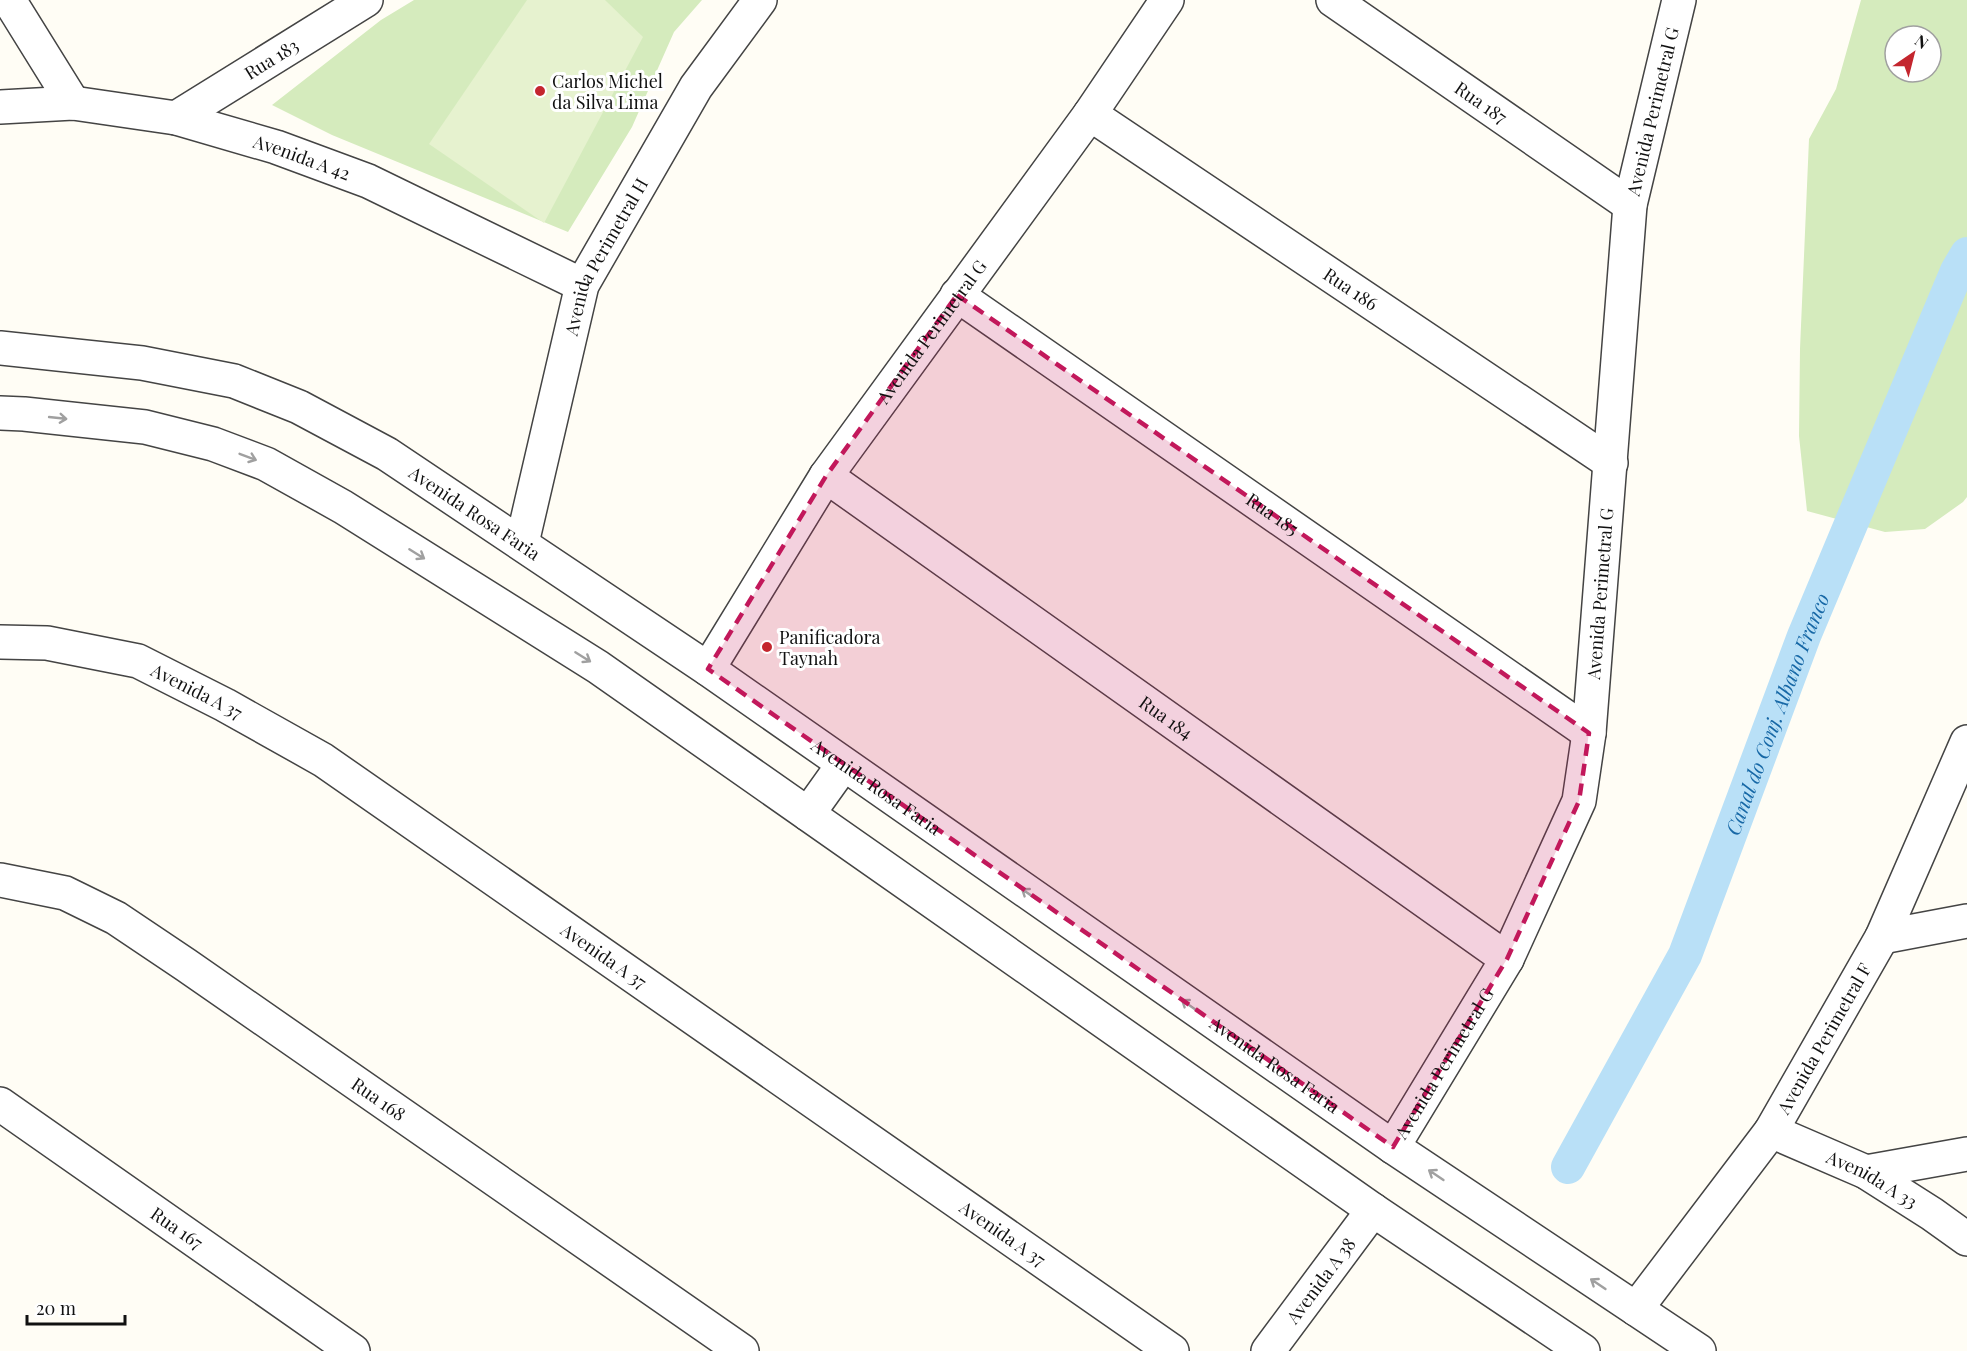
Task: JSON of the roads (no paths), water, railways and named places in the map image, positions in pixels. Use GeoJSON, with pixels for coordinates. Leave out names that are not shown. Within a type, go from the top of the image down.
{"type":"FeatureCollection","features":[{"type":"Feature","properties":{"kind":"street"},"geometry":{"type":"LineString","coordinates":[[9,0],[73,103]]}},
{"type":"Feature","properties":{"kind":"street","name":"Rua 183"},"geometry":{"type":"LineString","coordinates":[[176,118],[366,0]]}},
{"type":"Feature","properties":{"kind":"street","name":"Avenida Perimetral H"},"geometry":{"type":"LineString","coordinates":[[522,543],[582,285],[696,87],[760,0]]}},
{"type":"Feature","properties":{"kind":"street","name":"Avenida Perimetral G"},"geometry":{"type":"LineString","coordinates":[[708,669],[826,476],[1090,114],[1167,0]]}},
{"type":"Feature","properties":{"kind":"street","name":"Rua 187"},"geometry":{"type":"LineString","coordinates":[[1333,0],[1629,205]]}},
{"type":"Feature","properties":{"kind":"street","name":"Avenida Perimetral G"},"geometry":{"type":"LineString","coordinates":[[1394,1147],[1507,959],[1579,801],[1588,733],[1611,463],[1629,205],[1679,0]]}},
{"type":"Feature","properties":{"kind":"street","name":"Avenida A 42"},"geometry":{"type":"LineString","coordinates":[[0,107],[73,103],[176,118],[276,147],[368,181],[582,285]]}},
{"type":"Feature","properties":{"kind":"street","name":"Rua 186"},"geometry":{"type":"LineString","coordinates":[[1090,114],[1611,463]]}},
{"type":"Feature","properties":{"kind":"street","name":"Rua 185"},"geometry":{"type":"LineString","coordinates":[[957,295],[1588,733]]}},
{"type":"Feature","properties":{"kind":"street","name":"Avenida Rosa Faria"},"geometry":{"type":"LineString","coordinates":[[0,348],[142,363],[234,381],[299,406],[387,454],[708,669],[1394,1147],[1699,1351]]}},
{"type":"Feature","properties":{"kind":"street"},"geometry":{"type":"LineString","coordinates":[[0,413],[145,428],[213,444],[266,464],[343,507],[598,667],[1373,1210],[1583,1351]]}},
{"type":"Feature","properties":{"kind":"street","name":"Rua 184"},"geometry":{"type":"LineString","coordinates":[[826,476],[1507,959]]}},
{"type":"Feature","properties":{"kind":"street","name":"Avenida A 37"},"geometry":{"type":"LineString","coordinates":[[0,642],[47,643],[138,661],[225,705],[323,759],[1172,1351]]}},
{"type":"Feature","properties":{"kind":"street","name":"Avenida Perimetral F"},"geometry":{"type":"LineString","coordinates":[[1636,1310],[1771,1131],[1882,936],[1967,742]]}},
{"type":"Feature","properties":{"kind":"street"},"geometry":{"type":"LineString","coordinates":[[808,813],[843,765]]}},
{"type":"Feature","properties":{"kind":"street","name":"Rua 168"},"geometry":{"type":"LineString","coordinates":[[0,880],[65,893],[116,918],[742,1351]]}},
{"type":"Feature","properties":{"kind":"street"},"geometry":{"type":"LineString","coordinates":[[1882,936],[1967,921]]}},
{"type":"Feature","properties":{"kind":"street","name":"Rua 167"},"geometry":{"type":"LineString","coordinates":[[1,1106],[353,1351]]}},
{"type":"Feature","properties":{"kind":"street","name":"Avenida A 33"},"geometry":{"type":"LineString","coordinates":[[1771,1131],[1866,1172],[1967,1239]]}},
{"type":"Feature","properties":{"kind":"street"},"geometry":{"type":"LineString","coordinates":[[1866,1172],[1967,1154]]}},
{"type":"Feature","properties":{"kind":"street","name":"Avenida A 38"},"geometry":{"type":"LineString","coordinates":[[1268,1351],[1373,1210]]}},
{"type":"Feature","properties":{"kind":"waterway","name":"Canal do Conj. Albano Franco"},"geometry":{"type":"LineString","coordinates":[[1568,1167],[1685,955],[1804,636],[1957,271],[1967,254]]}},
{"type":"Feature","properties":{"kind":"place","name":"Carlos Michel da Silva Lima"},"geometry":{"type":"Point","coordinates":[540,91]}},
{"type":"Feature","properties":{"kind":"place","name":"Panificadora Taynah"},"geometry":{"type":"Point","coordinates":[767,647]}}]}
